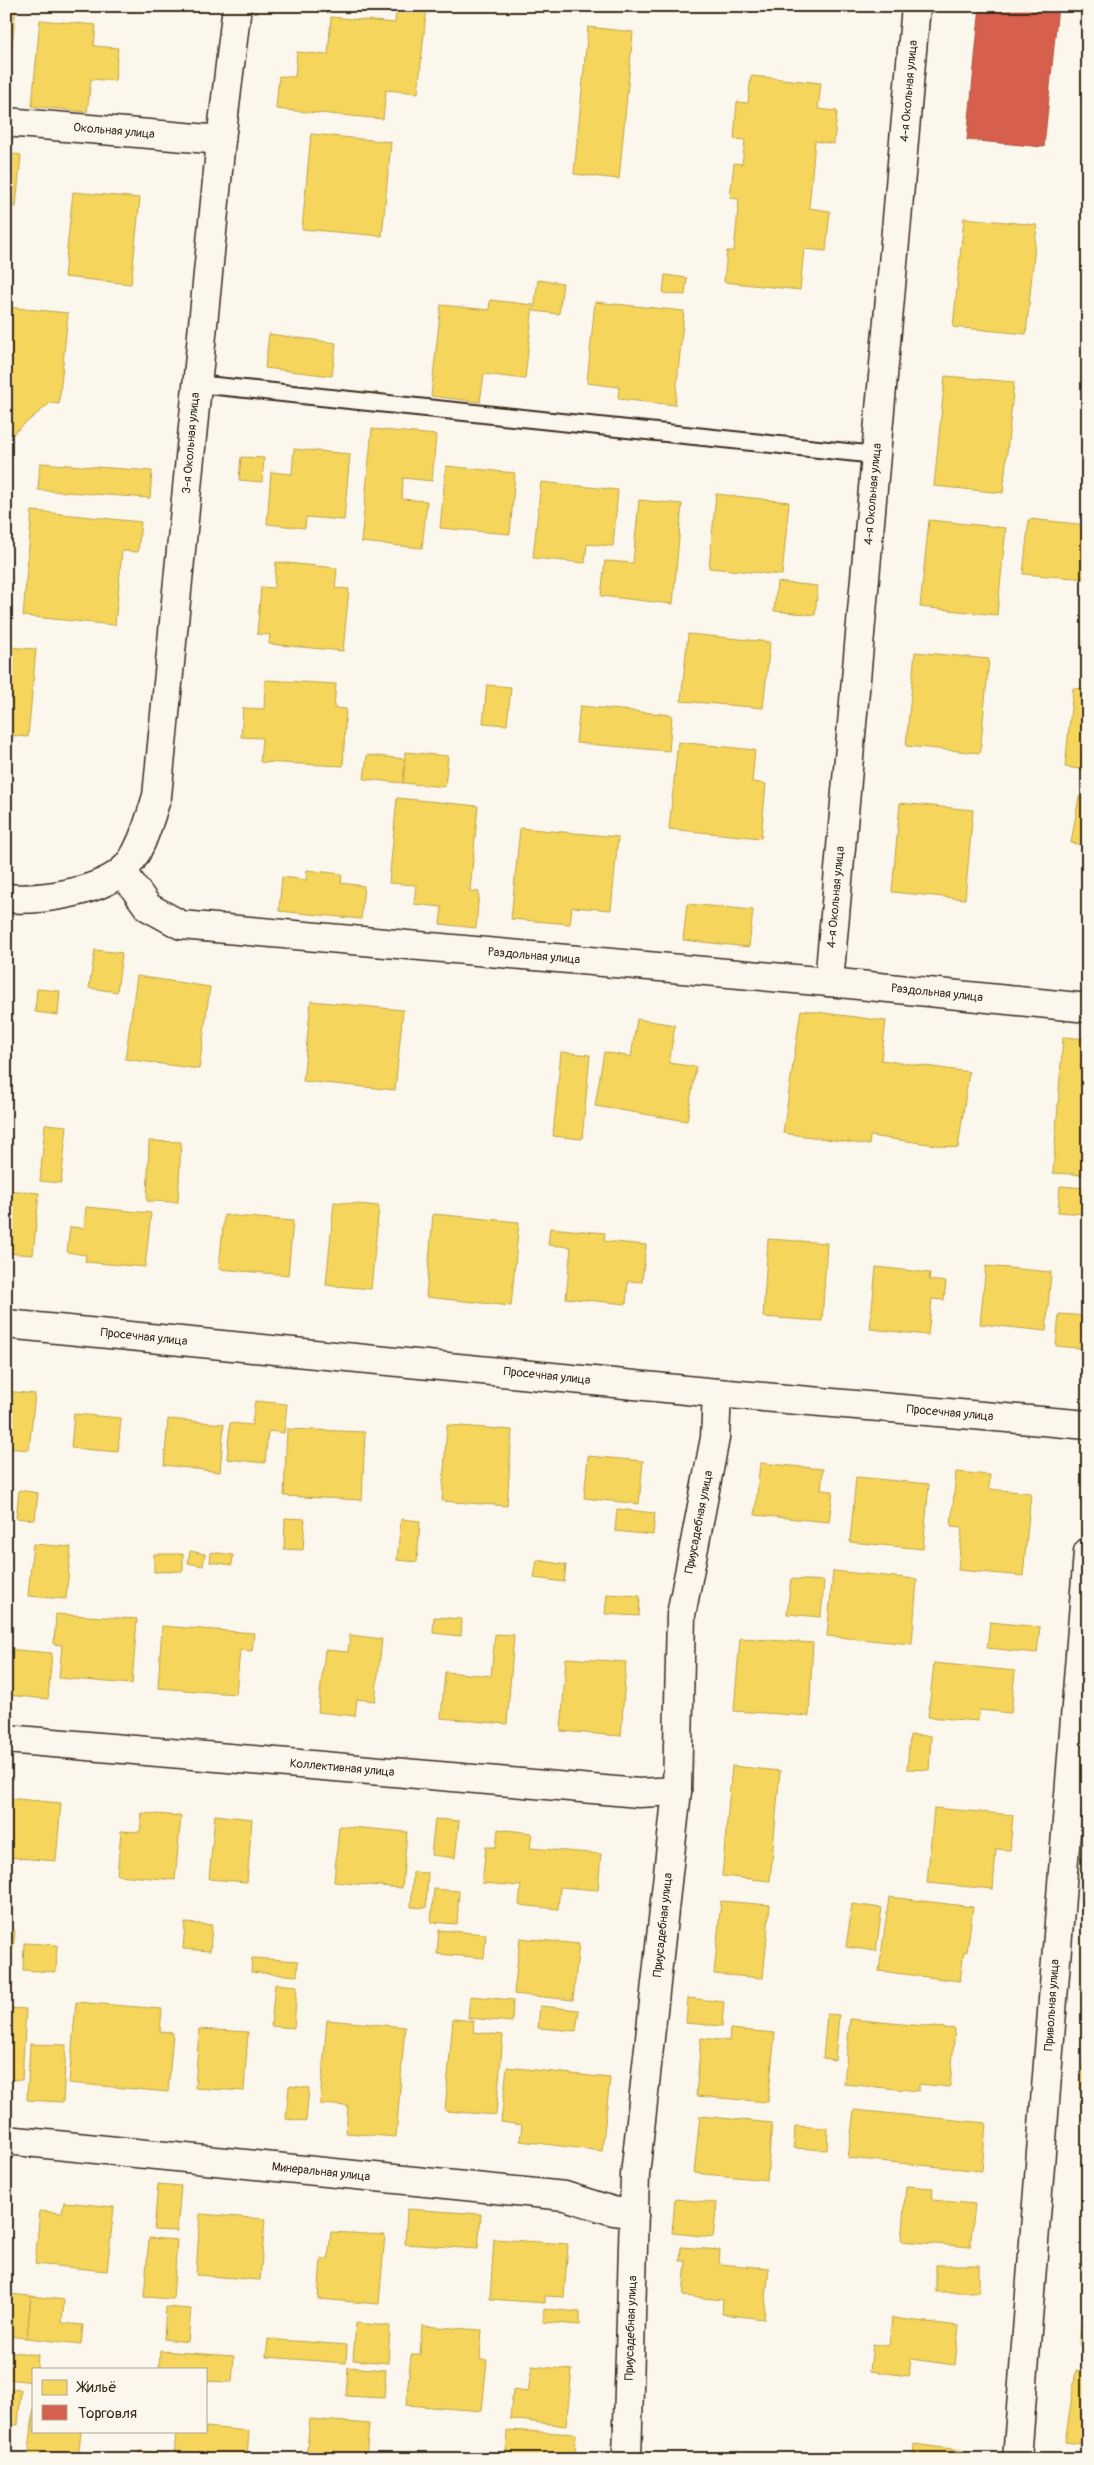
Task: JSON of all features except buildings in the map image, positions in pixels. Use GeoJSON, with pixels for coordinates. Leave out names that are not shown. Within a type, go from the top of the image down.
{"type":"FeatureCollection","features":[{"type":"Feature","properties":{"kind":"street","name":"3-я Окольная улица"},"geometry":{"type":"LineString","coordinates":[[122,871],[142,842],[157,796],[221,140],[237,6]]}},
{"type":"Feature","properties":{"kind":"street","name":"4-я Окольная улица"},"geometry":{"type":"LineString","coordinates":[[829,982],[916,6]]}},
{"type":"Feature","properties":{"kind":"street","name":"Окольная улица"},"geometry":{"type":"LineString","coordinates":[[6,122],[221,140]]}},
{"type":"Feature","properties":{"kind":"street"},"geometry":{"type":"LineString","coordinates":[[6,898],[21,899],[63,894],[98,884],[122,871]]}},
{"type":"Feature","properties":{"kind":"street","name":"Раздольная улица"},"geometry":{"type":"LineString","coordinates":[[122,871],[148,907],[181,925],[829,982],[1088,1008]]}},
{"type":"Feature","properties":{"kind":"street","name":"Просечная улица"},"geometry":{"type":"LineString","coordinates":[[6,1324],[717,1393],[1088,1425]]}},
{"type":"Feature","properties":{"kind":"street","name":"Приусадебная улица"},"geometry":{"type":"LineString","coordinates":[[627,2459],[635,2175],[678,1791],[682,1615],[715,1438],[717,1393]]}},
{"type":"Feature","properties":{"kind":"street","name":"Привольная улица"},"geometry":{"type":"LineString","coordinates":[[1017,2459],[1088,1552]]}},
{"type":"Feature","properties":{"kind":"street","name":"Коллективная улица"},"geometry":{"type":"LineString","coordinates":[[6,1739],[639,1794],[678,1791]]}},
{"type":"Feature","properties":{"kind":"street","name":"Минеральная улица"},"geometry":{"type":"LineString","coordinates":[[6,2140],[565,2196],[613,2211],[634,2214]]}},
{"type":"Feature","properties":{"kind":"lane"},"geometry":{"type":"LineString","coordinates":[[197,384],[876,455]]}}]}
